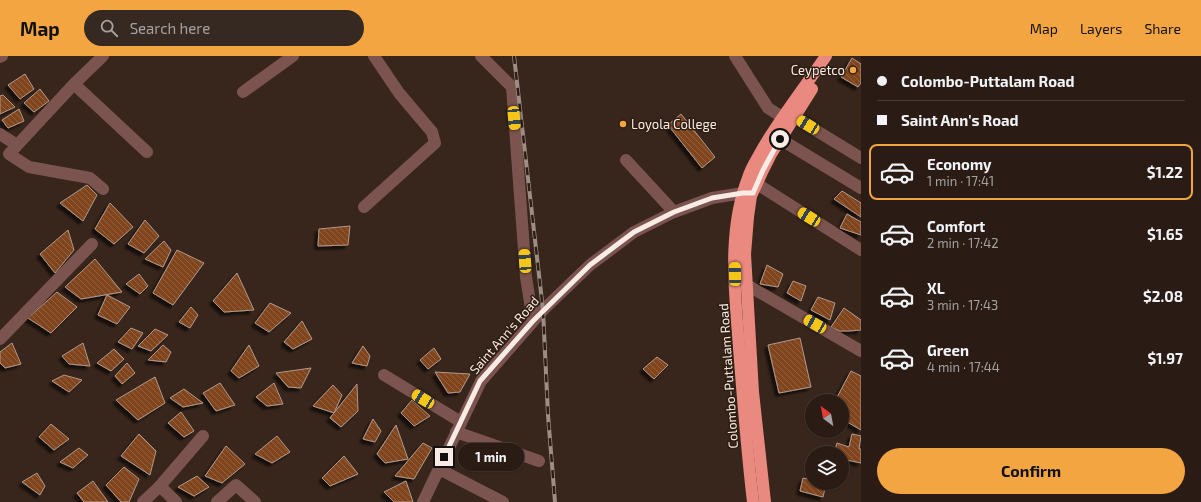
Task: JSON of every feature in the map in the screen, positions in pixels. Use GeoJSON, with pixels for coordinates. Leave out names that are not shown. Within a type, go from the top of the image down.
{"type":"FeatureCollection","features":[{"type":"Feature","properties":{"kind":"highway","name":"Colombo-Puttalam Road"},"geometry":{"type":"LineString","coordinates":[[753,502],[735,288],[734,246],[737,214],[780,139],[788,117],[826,56]]}},
{"type":"Feature","properties":{"kind":"highway","name":"Colombo-Puttalam Road"},"geometry":{"type":"LineString","coordinates":[[765,502],[753,392],[745,254],[751,190],[748,177],[757,160],[833,56]]}},
{"type":"Feature","properties":{"kind":"street"},"geometry":{"type":"LineString","coordinates":[[103,56],[74,84],[9,154],[29,167],[90,178],[103,189]]}},
{"type":"Feature","properties":{"kind":"street"},"geometry":{"type":"LineString","coordinates":[[243,92],[293,56]]}},
{"type":"Feature","properties":{"kind":"street"},"geometry":{"type":"LineString","coordinates":[[364,207],[435,143],[432,132],[399,93],[374,56]]}},
{"type":"Feature","properties":{"kind":"street"},"geometry":{"type":"LineString","coordinates":[[481,56],[512,87],[526,276],[533,321]]}},
{"type":"Feature","properties":{"kind":"street"},"geometry":{"type":"LineString","coordinates":[[735,56],[768,108],[788,117],[861,158]]}},
{"type":"Feature","properties":{"kind":"street"},"geometry":{"type":"LineString","coordinates":[[74,84],[146,152]]}},
{"type":"Feature","properties":{"kind":"street"},"geometry":{"type":"LineString","coordinates":[[0,134],[17,145]]}},
{"type":"Feature","properties":{"kind":"street"},"geometry":{"type":"LineString","coordinates":[[780,139],[861,188]]}},
{"type":"Feature","properties":{"kind":"street"},"geometry":{"type":"LineString","coordinates":[[626,160],[674,212]]}},
{"type":"Feature","properties":{"kind":"street"},"geometry":{"type":"LineString","coordinates":[[751,190],[861,250]]}},
{"type":"Feature","properties":{"kind":"street","name":"Saint Ann's Road"},"geometry":{"type":"LineString","coordinates":[[423,502],[480,381],[533,321],[590,265],[634,232],[674,212],[712,198],[751,190]]}},
{"type":"Feature","properties":{"kind":"street"},"geometry":{"type":"LineString","coordinates":[[0,339],[92,244]]}},
{"type":"Feature","properties":{"kind":"street"},"geometry":{"type":"LineString","coordinates":[[747,284],[861,351]]}},
{"type":"Feature","properties":{"kind":"street"},"geometry":{"type":"LineString","coordinates":[[384,375],[459,427],[539,460]]}},
{"type":"Feature","properties":{"kind":"street"},"geometry":{"type":"LineString","coordinates":[[143,502],[160,486],[203,436]]}},
{"type":"Feature","properties":{"kind":"street"},"geometry":{"type":"LineString","coordinates":[[439,469],[503,502]]}},
{"type":"Feature","properties":{"kind":"street"},"geometry":{"type":"LineString","coordinates":[[217,502],[236,485],[255,502]]}},
{"type":"Feature","properties":{"kind":"street"},"geometry":{"type":"LineString","coordinates":[[160,486],[176,502]]}},
{"type":"Feature","properties":{"kind":"building","name":"Ceypetco"},"geometry":{"type":"Polygon","coordinates":[[[852,58],[861,64],[861,83],[858,87],[841,77],[852,58]]]}},
{"type":"Feature","properties":{"kind":"building"},"geometry":{"type":"Polygon","coordinates":[[[25,74],[34,89],[20,99],[8,85],[25,74]]]}},
{"type":"Feature","properties":{"kind":"building"},"geometry":{"type":"Polygon","coordinates":[[[40,89],[49,101],[34,112],[24,103],[40,89]]]}},
{"type":"Feature","properties":{"kind":"building"},"geometry":{"type":"Polygon","coordinates":[[[3,95],[15,107],[0,114],[0,96],[3,95]]]}},
{"type":"Feature","properties":{"kind":"building"},"geometry":{"type":"Polygon","coordinates":[[[19,109],[24,121],[8,128],[2,120],[19,109]]]}},
{"type":"Feature","properties":{"kind":"building"},"geometry":{"type":"Polygon","coordinates":[[[681,114],[715,157],[702,168],[668,125],[681,114]]]}},
{"type":"Feature","properties":{"kind":"building"},"geometry":{"type":"Polygon","coordinates":[[[87,185],[97,195],[83,221],[60,203],[87,185]]]}},
{"type":"Feature","properties":{"kind":"building"},"geometry":{"type":"Polygon","coordinates":[[[842,191],[861,203],[861,217],[834,199],[842,191]]]}},
{"type":"Feature","properties":{"kind":"building"},"geometry":{"type":"Polygon","coordinates":[[[110,203],[133,227],[114,244],[95,229],[110,203]]]}},
{"type":"Feature","properties":{"kind":"building"},"geometry":{"type":"Polygon","coordinates":[[[847,214],[861,222],[861,235],[840,228],[847,214]]]}},
{"type":"Feature","properties":{"kind":"building"},"geometry":{"type":"Polygon","coordinates":[[[145,220],[159,236],[144,253],[128,244],[145,220]]]}},
{"type":"Feature","properties":{"kind":"building"},"geometry":{"type":"Polygon","coordinates":[[[350,226],[348,245],[318,246],[319,229],[350,226]]]}},
{"type":"Feature","properties":{"kind":"building"},"geometry":{"type":"Polygon","coordinates":[[[68,230],[74,250],[55,273],[40,254],[68,230]]]}},
{"type":"Feature","properties":{"kind":"building"},"geometry":{"type":"Polygon","coordinates":[[[164,241],[171,250],[163,267],[145,259],[164,241]]]}},
{"type":"Feature","properties":{"kind":"building"},"geometry":{"type":"Polygon","coordinates":[[[177,250],[204,263],[173,305],[153,293],[177,250]]]}},
{"type":"Feature","properties":{"kind":"building"},"geometry":{"type":"Polygon","coordinates":[[[95,259],[122,292],[81,299],[65,287],[95,259]]]}},
{"type":"Feature","properties":{"kind":"building"},"geometry":{"type":"Polygon","coordinates":[[[767,265],[783,274],[778,287],[760,284],[767,265]]]}},
{"type":"Feature","properties":{"kind":"building"},"geometry":{"type":"Polygon","coordinates":[[[237,273],[254,310],[224,312],[213,301],[237,273]]]}},
{"type":"Feature","properties":{"kind":"building"},"geometry":{"type":"Polygon","coordinates":[[[139,274],[148,286],[140,294],[126,284],[139,274]]]}},
{"type":"Feature","properties":{"kind":"building"},"geometry":{"type":"Polygon","coordinates":[[[793,281],[806,286],[801,301],[787,293],[793,281]]]}},
{"type":"Feature","properties":{"kind":"building"},"geometry":{"type":"Polygon","coordinates":[[[57,292],[77,307],[51,333],[28,318],[57,292]]]}},
{"type":"Feature","properties":{"kind":"building"},"geometry":{"type":"Polygon","coordinates":[[[107,295],[130,307],[117,324],[98,315],[107,295]]]}},
{"type":"Feature","properties":{"kind":"building"},"geometry":{"type":"Polygon","coordinates":[[[818,297],[835,303],[830,320],[811,310],[818,297]]]}},
{"type":"Feature","properties":{"kind":"building"},"geometry":{"type":"Polygon","coordinates":[[[270,303],[291,313],[269,332],[255,323],[270,303]]]}},
{"type":"Feature","properties":{"kind":"building"},"geometry":{"type":"Polygon","coordinates":[[[191,307],[198,315],[190,328],[179,322],[191,307]]]}},
{"type":"Feature","properties":{"kind":"building"},"geometry":{"type":"Polygon","coordinates":[[[844,308],[861,320],[861,330],[839,331],[831,327],[844,308]]]}},
{"type":"Feature","properties":{"kind":"building"},"geometry":{"type":"Polygon","coordinates":[[[302,321],[312,339],[293,349],[284,342],[302,321]]]}},
{"type":"Feature","properties":{"kind":"building"},"geometry":{"type":"Polygon","coordinates":[[[131,328],[143,333],[132,349],[118,342],[131,328]]]}},
{"type":"Feature","properties":{"kind":"building"},"geometry":{"type":"Polygon","coordinates":[[[155,329],[168,335],[151,351],[138,346],[155,329]]]}},
{"type":"Feature","properties":{"kind":"building"},"geometry":{"type":"Polygon","coordinates":[[[800,338],[811,387],[779,393],[768,345],[800,338]]]}},
{"type":"Feature","properties":{"kind":"building"},"geometry":{"type":"Polygon","coordinates":[[[12,343],[21,364],[5,368],[0,363],[0,352],[12,343]]]}},
{"type":"Feature","properties":{"kind":"building"},"geometry":{"type":"Polygon","coordinates":[[[83,343],[90,366],[69,364],[62,356],[83,343]]]}},
{"type":"Feature","properties":{"kind":"building"},"geometry":{"type":"Polygon","coordinates":[[[163,345],[171,352],[166,362],[148,360],[163,345]]]}},
{"type":"Feature","properties":{"kind":"building"},"geometry":{"type":"Polygon","coordinates":[[[249,345],[259,366],[239,378],[231,371],[249,345]]]}},
{"type":"Feature","properties":{"kind":"building"},"geometry":{"type":"Polygon","coordinates":[[[363,346],[370,356],[367,366],[352,363],[363,346]]]}},
{"type":"Feature","properties":{"kind":"building"},"geometry":{"type":"Polygon","coordinates":[[[434,348],[441,359],[428,369],[420,360],[434,348]]]}},
{"type":"Feature","properties":{"kind":"building"},"geometry":{"type":"Polygon","coordinates":[[[114,349],[124,359],[111,371],[97,363],[114,349]]]}},
{"type":"Feature","properties":{"kind":"building"},"geometry":{"type":"Polygon","coordinates":[[[657,357],[668,365],[654,379],[643,369],[657,357]]]}},
{"type":"Feature","properties":{"kind":"building"},"geometry":{"type":"Polygon","coordinates":[[[127,363],[135,373],[122,384],[115,376],[127,363]]]}},
{"type":"Feature","properties":{"kind":"building"},"geometry":{"type":"Polygon","coordinates":[[[311,368],[301,388],[288,387],[276,373],[311,368]]]}},
{"type":"Feature","properties":{"kind":"building"},"geometry":{"type":"Polygon","coordinates":[[[851,371],[861,376],[861,430],[849,423],[849,394],[839,394],[851,371]]]}},
{"type":"Feature","properties":{"kind":"building"},"geometry":{"type":"Polygon","coordinates":[[[435,372],[470,374],[460,392],[448,393],[435,372]]]}},
{"type":"Feature","properties":{"kind":"building"},"geometry":{"type":"Polygon","coordinates":[[[64,375],[82,380],[69,392],[52,381],[64,375]]]}},
{"type":"Feature","properties":{"kind":"building"},"geometry":{"type":"Polygon","coordinates":[[[155,377],[165,403],[138,420],[116,400],[155,377]]]}},
{"type":"Feature","properties":{"kind":"building"},"geometry":{"type":"Polygon","coordinates":[[[220,383],[235,405],[216,411],[203,393],[220,383]]]}},
{"type":"Feature","properties":{"kind":"building"},"geometry":{"type":"Polygon","coordinates":[[[274,383],[283,404],[267,406],[256,397],[274,383]]]}},
{"type":"Feature","properties":{"kind":"building"},"geometry":{"type":"Polygon","coordinates":[[[357,384],[358,411],[341,427],[330,418],[357,384]]]}},
{"type":"Feature","properties":{"kind":"building"},"geometry":{"type":"Polygon","coordinates":[[[333,385],[342,395],[334,413],[313,406],[333,385]]]}},
{"type":"Feature","properties":{"kind":"building"},"geometry":{"type":"Polygon","coordinates":[[[184,389],[203,403],[183,407],[170,398],[184,389]]]}},
{"type":"Feature","properties":{"kind":"building"},"geometry":{"type":"Polygon","coordinates":[[[412,400],[430,416],[414,426],[401,413],[412,400]]]}},
{"type":"Feature","properties":{"kind":"building"},"geometry":{"type":"Polygon","coordinates":[[[181,412],[194,431],[184,437],[168,423],[181,412]]]}},
{"type":"Feature","properties":{"kind":"building"},"geometry":{"type":"Polygon","coordinates":[[[373,419],[381,431],[375,442],[363,439],[373,419]]]}},
{"type":"Feature","properties":{"kind":"building"},"geometry":{"type":"Polygon","coordinates":[[[51,424],[69,439],[54,450],[39,437],[51,424]]]}},
{"type":"Feature","properties":{"kind":"building"},"geometry":{"type":"Polygon","coordinates":[[[396,425],[408,459],[385,463],[377,454],[396,425]]]}},
{"type":"Feature","properties":{"kind":"building"},"geometry":{"type":"Polygon","coordinates":[[[139,434],[156,451],[150,475],[121,456],[139,434]]]}},
{"type":"Feature","properties":{"kind":"building"},"geometry":{"type":"Polygon","coordinates":[[[852,434],[861,436],[859,449],[861,449],[861,463],[849,460],[849,447],[852,434]]]}},
{"type":"Feature","properties":{"kind":"building"},"geometry":{"type":"Polygon","coordinates":[[[277,436],[290,452],[272,463],[255,454],[277,436]]]}},
{"type":"Feature","properties":{"kind":"building"},"geometry":{"type":"Polygon","coordinates":[[[423,443],[432,448],[414,479],[395,476],[423,443]]]}},
{"type":"Feature","properties":{"kind":"building"},"geometry":{"type":"Polygon","coordinates":[[[837,443],[846,446],[836,446],[837,443]]]}},
{"type":"Feature","properties":{"kind":"building"},"geometry":{"type":"Polygon","coordinates":[[[226,446],[245,464],[222,483],[205,476],[226,446]]]}},
{"type":"Feature","properties":{"kind":"building"},"geometry":{"type":"Polygon","coordinates":[[[79,448],[88,455],[73,468],[60,462],[79,448]]]}},
{"type":"Feature","properties":{"kind":"building"},"geometry":{"type":"Polygon","coordinates":[[[344,456],[358,474],[330,486],[322,478],[344,456]]]}},
{"type":"Feature","properties":{"kind":"building"},"geometry":{"type":"Polygon","coordinates":[[[124,467],[139,479],[129,502],[121,502],[106,485],[124,467]]]}},
{"type":"Feature","properties":{"kind":"building"},"geometry":{"type":"Polygon","coordinates":[[[37,473],[45,486],[40,495],[22,482],[37,473]]]}},
{"type":"Feature","properties":{"kind":"building"},"geometry":{"type":"Polygon","coordinates":[[[197,476],[209,487],[194,496],[178,487],[197,476]]]}},
{"type":"Feature","properties":{"kind":"building"},"geometry":{"type":"Polygon","coordinates":[[[803,478],[805,478],[805,490],[825,490],[823,497],[800,491],[803,478]]]}},
{"type":"Feature","properties":{"kind":"building"},"geometry":{"type":"Polygon","coordinates":[[[93,481],[108,502],[84,502],[77,493],[93,481]]]}},
{"type":"Feature","properties":{"kind":"building"},"geometry":{"type":"Polygon","coordinates":[[[406,481],[413,502],[394,502],[384,492],[406,481]]]}},
{"type":"Feature","properties":{"kind":"railway"},"geometry":{"type":"LineString","coordinates":[[514,56],[543,310],[548,415],[555,502]]}},
{"type":"Feature","properties":{"kind":"place","name":"Ceypetco"},"geometry":{"type":"Point","coordinates":[853,70]}},
{"type":"Feature","properties":{"kind":"place","name":"Loyola College"},"geometry":{"type":"Point","coordinates":[623,124]}},
{"type":"Feature","properties":{"kind":"route"},"geometry":{"type":"LineString","coordinates":[[444,457],[480,381],[543,310],[590,265],[634,232],[674,212],[712,198],[743,193],[753,193],[771,154],[780,139]]}}]}
